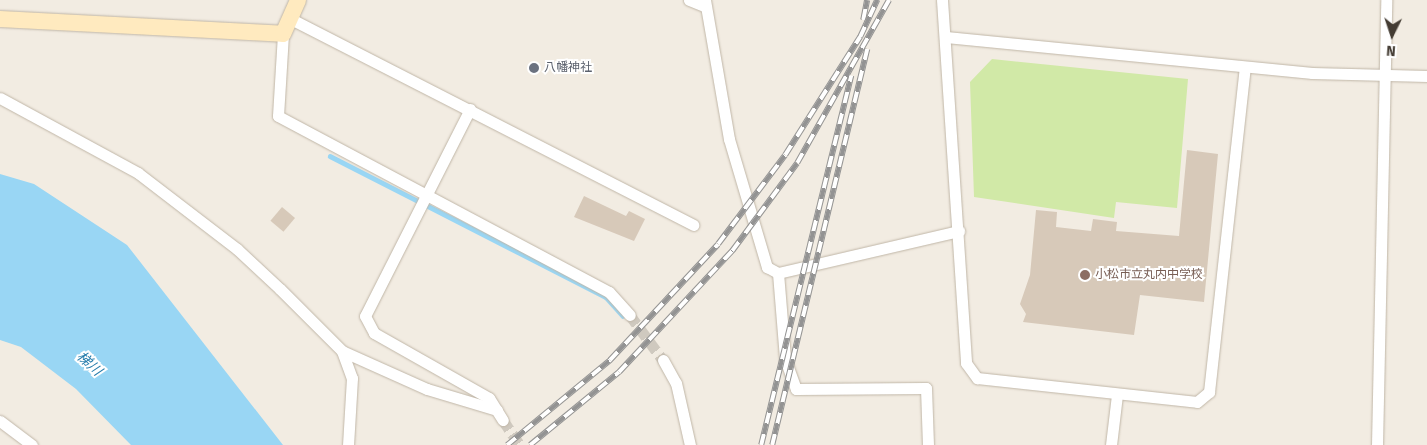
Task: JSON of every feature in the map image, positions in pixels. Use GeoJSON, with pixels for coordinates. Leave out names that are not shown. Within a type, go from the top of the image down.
{"type":"FeatureCollection","features":[{"type":"Feature","properties":{"kind":"street"},"geometry":{"type":"LineString","coordinates":[[298,0],[283,34],[278,116],[608,292],[630,315]]}},
{"type":"Feature","properties":{"kind":"street"},"geometry":{"type":"LineString","coordinates":[[688,0],[705,3],[729,138],[767,267],[778,273],[959,231]]}},
{"type":"Feature","properties":{"kind":"street"},"geometry":{"type":"LineString","coordinates":[[942,0],[959,231],[966,363],[977,378],[1117,395],[1197,402],[1208,392],[1245,68]]}},
{"type":"Feature","properties":{"kind":"street"},"geometry":{"type":"LineString","coordinates":[[1377,445],[1386,0]]}},
{"type":"Feature","properties":{"kind":"street"},"geometry":{"type":"LineString","coordinates":[[0,19],[283,34]]}},
{"type":"Feature","properties":{"kind":"street"},"geometry":{"type":"LineString","coordinates":[[291,19],[470,109],[693,225]]}},
{"type":"Feature","properties":{"kind":"street"},"geometry":{"type":"LineString","coordinates":[[946,37],[1245,68],[1385,76],[1427,76]]}},
{"type":"Feature","properties":{"kind":"street"},"geometry":{"type":"LineString","coordinates":[[0,98],[138,173],[237,249],[342,351],[427,389],[500,415],[489,398],[374,333],[365,316],[470,109]]}},
{"type":"Feature","properties":{"kind":"street"},"geometry":{"type":"LineString","coordinates":[[778,273],[785,359],[796,389],[926,388],[928,445]]}},
{"type":"Feature","properties":{"kind":"street"},"geometry":{"type":"LineString","coordinates":[[342,351],[352,378],[348,445]]}},
{"type":"Feature","properties":{"kind":"street"},"geometry":{"type":"LineString","coordinates":[[663,360],[676,383],[690,445]]}},
{"type":"Feature","properties":{"kind":"street"},"geometry":{"type":"LineString","coordinates":[[1111,445],[1117,395]]}},
{"type":"Feature","properties":{"kind":"street"},"geometry":{"type":"LineString","coordinates":[[0,421],[32,445]]}},
{"type":"Feature","properties":{"kind":"green space"},"geometry":{"type":"Polygon","coordinates":[[[992,59],[1188,79],[1177,208],[1116,202],[1114,218],[974,197],[970,82],[992,59]]]}},
{"type":"Feature","properties":{"kind":"water","name":"梯川"},"geometry":{"type":"Polygon","coordinates":[[[0,174],[34,184],[127,245],[283,445],[131,445],[76,389],[21,347],[0,340],[0,174]]]}},
{"type":"Feature","properties":{"kind":"building"},"geometry":{"type":"Polygon","coordinates":[[[1187,150],[1218,154],[1204,302],[1140,295],[1134,335],[1023,322],[1026,314],[1020,304],[1030,275],[1036,210],[1057,212],[1056,227],[1091,231],[1093,219],[1117,222],[1116,231],[1179,236],[1187,150]]]}},
{"type":"Feature","properties":{"kind":"building"},"geometry":{"type":"Polygon","coordinates":[[[584,196],[626,216],[629,211],[645,219],[634,241],[574,217],[584,196]]]}},
{"type":"Feature","properties":{"kind":"building"},"geometry":{"type":"Polygon","coordinates":[[[282,207],[295,218],[283,232],[270,221],[282,207]]]}},
{"type":"Feature","properties":{"kind":"waterway"},"geometry":{"type":"LineString","coordinates":[[330,156],[416,200]]}},
{"type":"Feature","properties":{"kind":"waterway"},"geometry":{"type":"LineString","coordinates":[[428,206],[606,297],[623,316]]}},
{"type":"Feature","properties":{"kind":"tunnel"},"geometry":{"type":"LineString","coordinates":[[630,315],[663,360]]}},
{"type":"Feature","properties":{"kind":"tunnel"},"geometry":{"type":"LineString","coordinates":[[503,420],[520,445]]}},
{"type":"Feature","properties":{"kind":"railway"},"geometry":{"type":"LineString","coordinates":[[863,20],[867,0]]}},
{"type":"Feature","properties":{"kind":"railway"},"geometry":{"type":"LineString","coordinates":[[507,445],[610,360],[718,244],[785,155],[860,37],[877,0]]}},
{"type":"Feature","properties":{"kind":"railway"},"geometry":{"type":"LineString","coordinates":[[530,445],[619,372],[732,251],[797,163],[889,0]]}},
{"type":"Feature","properties":{"kind":"railway"},"geometry":{"type":"LineString","coordinates":[[772,445],[867,49]]}},
{"type":"Feature","properties":{"kind":"railway"},"geometry":{"type":"LineString","coordinates":[[761,445],[851,76]]}},
{"type":"Feature","properties":{"kind":"place","name":"八幡神社"},"geometry":{"type":"Point","coordinates":[534,68]}},
{"type":"Feature","properties":{"kind":"place","name":"小松市立丸内中学校"},"geometry":{"type":"Point","coordinates":[1085,275]}}]}
